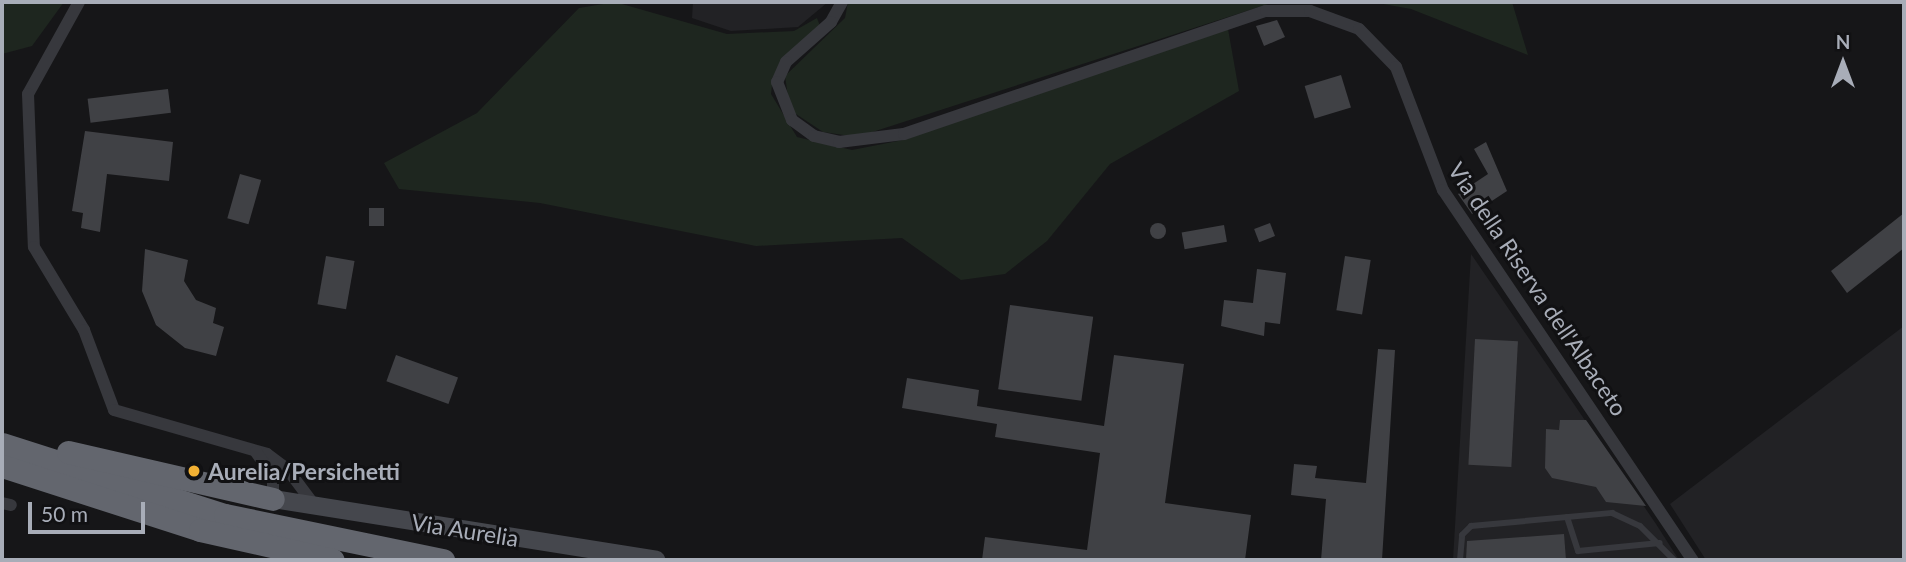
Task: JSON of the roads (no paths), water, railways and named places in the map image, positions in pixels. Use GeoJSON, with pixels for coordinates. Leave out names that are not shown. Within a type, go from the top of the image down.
{"type":"FeatureCollection","features":[{"type":"Feature","properties":{"kind":"highway"},"geometry":{"type":"LineString","coordinates":[[2,433],[273,499]]}},
{"type":"Feature","properties":{"kind":"highway","name":"Via Aurelia"},"geometry":{"type":"LineString","coordinates":[[2,444],[225,515],[443,560]]}},
{"type":"Feature","properties":{"kind":"highway"},"geometry":{"type":"LineString","coordinates":[[2,466],[200,530],[332,560]]}},
{"type":"Feature","properties":{"kind":"street"},"geometry":{"type":"LineString","coordinates":[[79,2],[28,94],[32,244],[84,330],[114,410],[256,451],[283,465],[314,506]]}},
{"type":"Feature","properties":{"kind":"street","name":"Via della Riserva dell'Albaceto"},"geometry":{"type":"LineString","coordinates":[[842,2],[831,22],[786,62],[776,82],[792,120],[814,136],[839,142],[904,134],[1266,11],[1310,11],[1360,29],[1396,66],[1443,190],[1693,560]]}},
{"type":"Feature","properties":{"kind":"street"},"geometry":{"type":"LineString","coordinates":[[256,451],[273,476],[273,499]]}},
{"type":"Feature","properties":{"kind":"street","name":"Via Aurelia"},"geometry":{"type":"LineString","coordinates":[[273,499],[656,560]]}},
{"type":"Feature","properties":{"kind":"lane"},"geometry":{"type":"LineString","coordinates":[[1460,560],[1462,535],[1471,526],[1612,513],[1660,543],[1674,560]]}},
{"type":"Feature","properties":{"kind":"lane"},"geometry":{"type":"LineString","coordinates":[[1567,517],[1578,551],[1660,543]]}},
{"type":"Feature","properties":{"kind":"place","name":"Aurelia/Persichetti"},"geometry":{"type":"Point","coordinates":[194,471]}}]}
